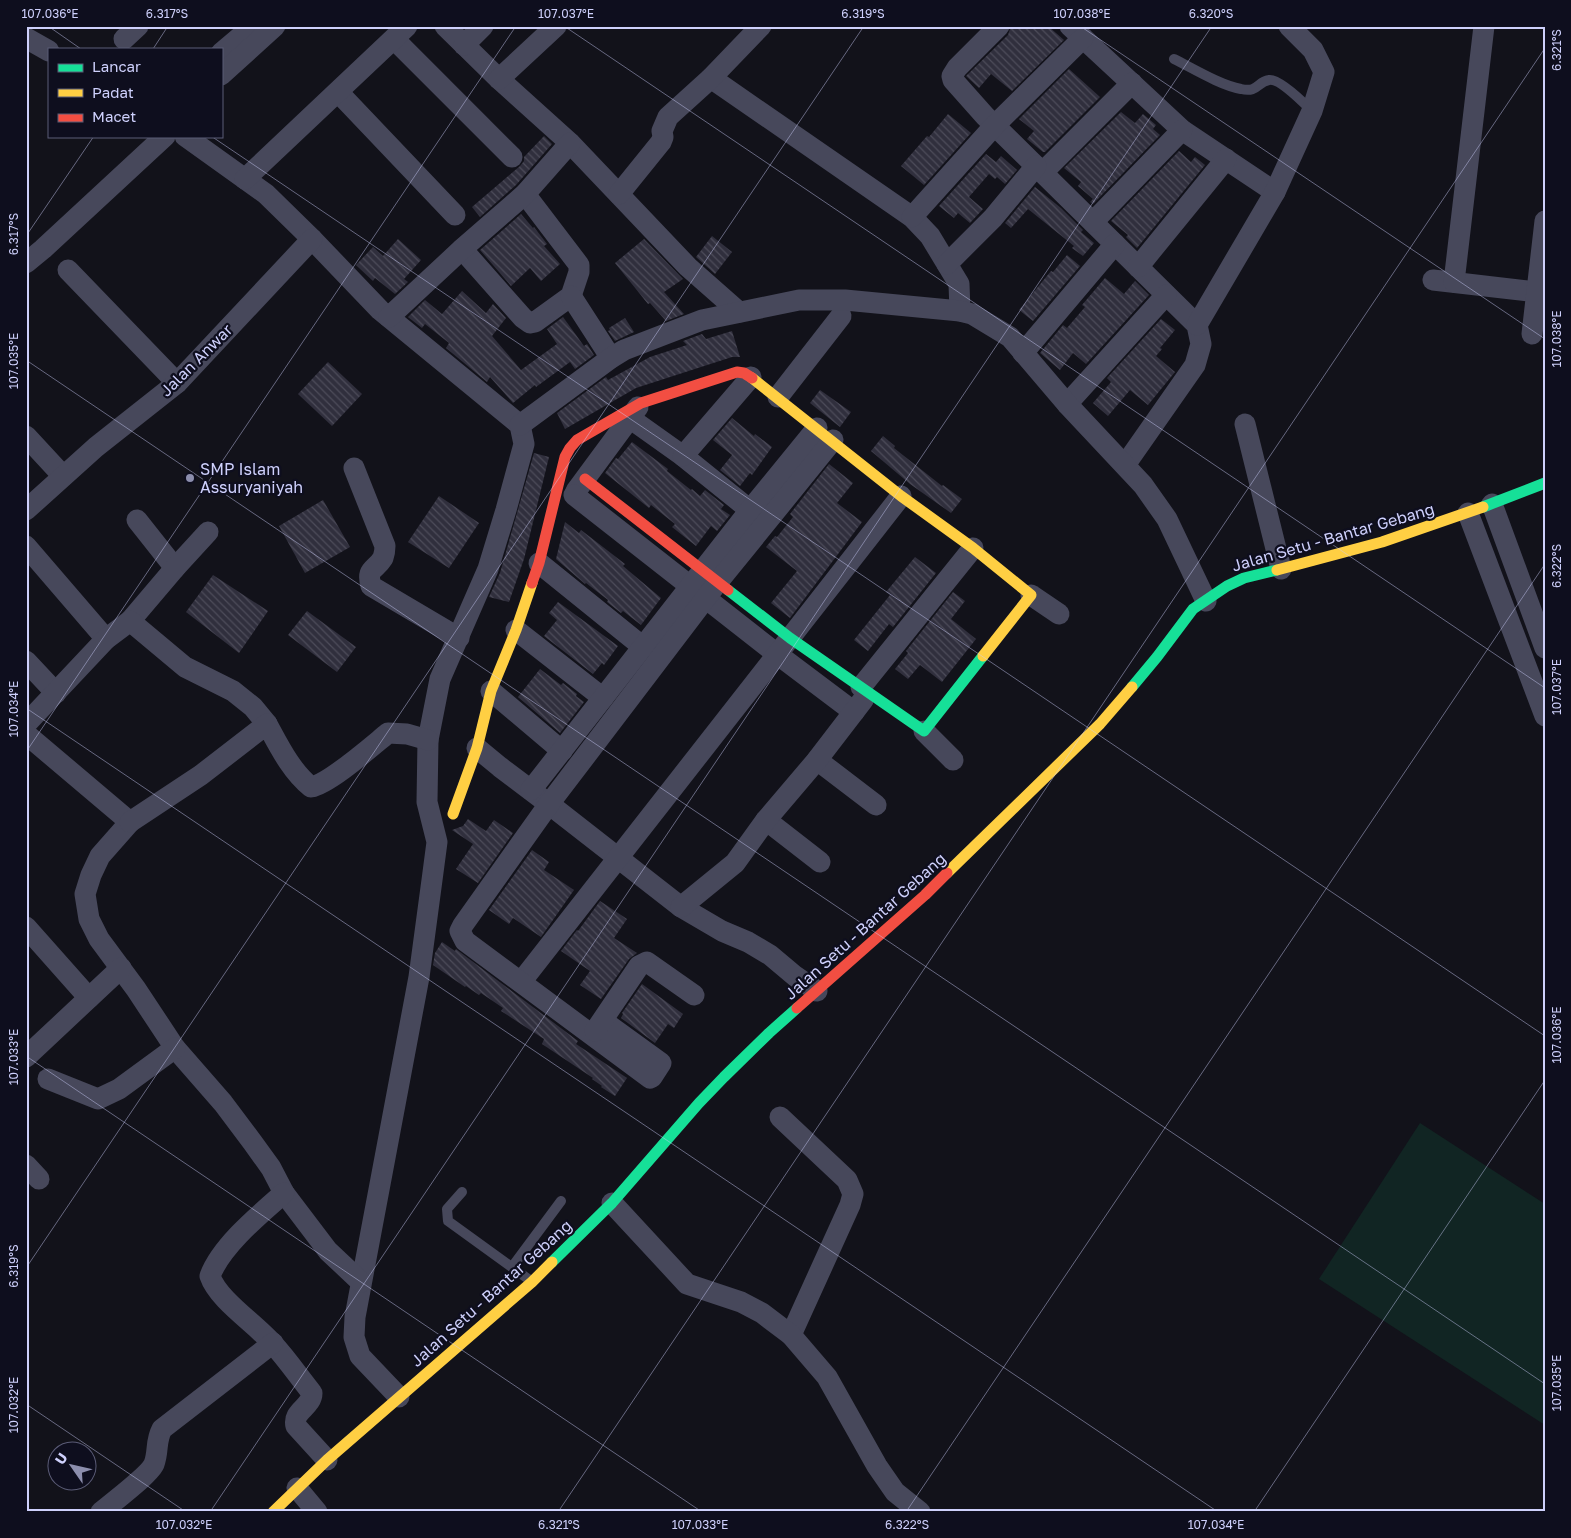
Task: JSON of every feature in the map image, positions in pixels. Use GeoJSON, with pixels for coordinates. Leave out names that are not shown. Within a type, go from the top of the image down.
{"type":"FeatureCollection","features":[{"type":"Feature","properties":{"kind":"main road"},"geometry":{"type":"LineString","coordinates":[[453,814],[477,748],[491,692],[540,563],[565,456],[570,448],[577,440],[636,411],[737,372],[744,372],[778,397],[901,496],[973,548],[1031,594],[924,731],[865,690],[783,646]]}},
{"type":"Feature","properties":{"kind":"main road","name":"Jalan Setu - Bantar Gebang"},"geometry":{"type":"LineString","coordinates":[[273,1512],[327,1460],[532,1282],[612,1203],[699,1103],[769,1033],[926,895],[1100,724],[1157,657],[1193,609],[1227,586],[1244,578],[1364,548],[1403,536],[1545,483]]}},
{"type":"Feature","properties":{"kind":"street"},"geometry":{"type":"LineString","coordinates":[[222,52],[253,26]]}},
{"type":"Feature","properties":{"kind":"street"},"geometry":{"type":"LineString","coordinates":[[222,74],[275,26]]}},
{"type":"Feature","properties":{"kind":"street"},"geometry":{"type":"LineString","coordinates":[[445,26],[570,143],[688,267],[739,312]]}},
{"type":"Feature","properties":{"kind":"street"},"geometry":{"type":"LineString","coordinates":[[464,45],[483,26]]}},
{"type":"Feature","properties":{"kind":"street"},"geometry":{"type":"LineString","coordinates":[[500,79],[556,26]]}},
{"type":"Feature","properties":{"kind":"street"},"geometry":{"type":"LineString","coordinates":[[619,194],[661,142],[663,137],[662,131],[668,117],[711,78],[761,26]]}},
{"type":"Feature","properties":{"kind":"street"},"geometry":{"type":"LineString","coordinates":[[999,26],[957,68],[952,76],[957,84],[995,126],[1197,325],[1201,344],[1195,365],[1125,465]]}},
{"type":"Feature","properties":{"kind":"street"},"geometry":{"type":"LineString","coordinates":[[1197,325],[1275,192],[1312,111],[1324,72],[1312,50],[1289,26]]}},
{"type":"Feature","properties":{"kind":"street"},"geometry":{"type":"LineString","coordinates":[[1484,26],[1444,281],[1537,292]]}},
{"type":"Feature","properties":{"kind":"street"},"geometry":{"type":"LineString","coordinates":[[245,179],[400,32],[512,157]]}},
{"type":"Feature","properties":{"kind":"street"},"geometry":{"type":"LineString","coordinates":[[912,217],[995,126],[1076,32],[1182,130],[1275,192]]}},
{"type":"Feature","properties":{"kind":"street"},"geometry":{"type":"LineString","coordinates":[[26,38],[48,50]]}},
{"type":"Feature","properties":{"kind":"street"},"geometry":{"type":"LineString","coordinates":[[711,78],[912,217],[930,236],[959,284],[960,311]]}},
{"type":"Feature","properties":{"kind":"street"},"geometry":{"type":"LineString","coordinates":[[947,264],[1039,169],[1132,83]]}},
{"type":"Feature","properties":{"kind":"street"},"geometry":{"type":"LineString","coordinates":[[338,92],[455,215]]}},
{"type":"Feature","properties":{"kind":"street"},"geometry":{"type":"LineString","coordinates":[[1093,222],[1182,130]]}},
{"type":"Feature","properties":{"kind":"street"},"geometry":{"type":"LineString","coordinates":[[26,263],[163,138]]}},
{"type":"Feature","properties":{"kind":"street"},"geometry":{"type":"LineString","coordinates":[[188,138],[266,194],[380,310],[520,425],[524,444],[488,569],[440,679],[428,740],[427,802],[436,842],[432,880],[419,976],[361,1282],[355,1317],[354,1337],[360,1356],[400,1397]]}},
{"type":"Feature","properties":{"kind":"street"},"geometry":{"type":"LineString","coordinates":[[389,317],[525,194],[570,143]]}},
{"type":"Feature","properties":{"kind":"street"},"geometry":{"type":"LineString","coordinates":[[1138,267],[1226,159]]}},
{"type":"Feature","properties":{"kind":"street"},"geometry":{"type":"LineString","coordinates":[[462,249],[523,318],[530,323],[535,322],[571,296],[579,272],[579,264],[525,194]]}},
{"type":"Feature","properties":{"kind":"street"},"geometry":{"type":"LineString","coordinates":[[1532,334],[1545,221]]}},
{"type":"Feature","properties":{"kind":"street","name":"Jalan Anwar"},"geometry":{"type":"LineString","coordinates":[[26,510],[96,447],[177,383],[312,239]]}},
{"type":"Feature","properties":{"kind":"street"},"geometry":{"type":"LineString","coordinates":[[1023,353],[1115,244]]}},
{"type":"Feature","properties":{"kind":"street"},"geometry":{"type":"LineString","coordinates":[[68,270],[177,383]]}},
{"type":"Feature","properties":{"kind":"street"},"geometry":{"type":"LineString","coordinates":[[1067,404],[1166,295]]}},
{"type":"Feature","properties":{"kind":"street"},"geometry":{"type":"LineString","coordinates":[[571,296],[611,358]]}},
{"type":"Feature","properties":{"kind":"street"},"geometry":{"type":"LineString","coordinates":[[520,425],[624,350],[702,320],[798,300],[845,300],[960,311],[972,314],[1010,337],[1067,404],[1143,486],[1167,519],[1206,601]]}},
{"type":"Feature","properties":{"kind":"street"},"geometry":{"type":"LineString","coordinates":[[778,397],[841,316]]}},
{"type":"Feature","properties":{"kind":"street"},"geometry":{"type":"LineString","coordinates":[[683,456],[751,377]]}},
{"type":"Feature","properties":{"kind":"street"},"geometry":{"type":"LineString","coordinates":[[548,526],[636,411],[683,456],[750,510]]}},
{"type":"Feature","properties":{"kind":"street"},"geometry":{"type":"LineString","coordinates":[[1245,424],[1281,569]]}},
{"type":"Feature","properties":{"kind":"street"},"geometry":{"type":"LineString","coordinates":[[531,790],[643,647],[705,584],[750,510],[825,434]]}},
{"type":"Feature","properties":{"kind":"street"},"geometry":{"type":"LineString","coordinates":[[694,995],[647,962],[642,963],[597,1028],[521,982],[465,941],[460,931],[705,584],[825,434]]}},
{"type":"Feature","properties":{"kind":"street"},"geometry":{"type":"LineString","coordinates":[[26,436],[63,476]]}},
{"type":"Feature","properties":{"kind":"street"},"geometry":{"type":"LineString","coordinates":[[354,468],[385,546],[383,558],[371,571],[369,578],[372,586],[458,638]]}},
{"type":"Feature","properties":{"kind":"street"},"geometry":{"type":"LineString","coordinates":[[579,487],[783,646],[854,712]]}},
{"type":"Feature","properties":{"kind":"street"},"geometry":{"type":"LineString","coordinates":[[521,982],[901,496]]}},
{"type":"Feature","properties":{"kind":"street"},"geometry":{"type":"LineString","coordinates":[[1492,504],[1545,648]]}},
{"type":"Feature","properties":{"kind":"street"},"geometry":{"type":"LineString","coordinates":[[1468,513],[1545,716]]}},
{"type":"Feature","properties":{"kind":"street"},"geometry":{"type":"LineString","coordinates":[[137,520],[175,568]]}},
{"type":"Feature","properties":{"kind":"street"},"geometry":{"type":"LineString","coordinates":[[26,724],[106,640],[130,621],[208,532]]}},
{"type":"Feature","properties":{"kind":"street"},"geometry":{"type":"LineString","coordinates":[[26,546],[106,640]]}},
{"type":"Feature","properties":{"kind":"street"},"geometry":{"type":"LineString","coordinates":[[681,907],[735,863],[766,820],[818,760],[854,712],[865,690],[973,548]]}},
{"type":"Feature","properties":{"kind":"street"},"geometry":{"type":"LineString","coordinates":[[540,563],[643,647]]}},
{"type":"Feature","properties":{"kind":"street"},"geometry":{"type":"LineString","coordinates":[[1031,594],[1059,614]]}},
{"type":"Feature","properties":{"kind":"street"},"geometry":{"type":"LineString","coordinates":[[130,621],[185,667],[233,691],[253,708],[267,724],[285,756],[302,780],[311,787],[318,786],[351,763],[388,733],[407,734],[428,740]]}},
{"type":"Feature","properties":{"kind":"street"},"geometry":{"type":"LineString","coordinates":[[516,630],[603,698]]}},
{"type":"Feature","properties":{"kind":"street"},"geometry":{"type":"LineString","coordinates":[[26,661],[56,693]]}},
{"type":"Feature","properties":{"kind":"street"},"geometry":{"type":"LineString","coordinates":[[491,692],[562,751]]}},
{"type":"Feature","properties":{"kind":"street"},"geometry":{"type":"LineString","coordinates":[[267,724],[201,775],[130,822],[100,856],[91,875],[85,894],[89,919],[99,939],[136,989],[175,1048],[223,1103],[271,1168],[284,1193],[328,1251],[361,1282]]}},
{"type":"Feature","properties":{"kind":"street"},"geometry":{"type":"LineString","coordinates":[[924,731],[953,760]]}},
{"type":"Feature","properties":{"kind":"street"},"geometry":{"type":"LineString","coordinates":[[26,734],[130,822]]}},
{"type":"Feature","properties":{"kind":"street"},"geometry":{"type":"LineString","coordinates":[[477,748],[681,907],[722,932],[748,942],[763,951],[817,991]]}},
{"type":"Feature","properties":{"kind":"street"},"geometry":{"type":"LineString","coordinates":[[818,760],[876,805]]}},
{"type":"Feature","properties":{"kind":"street"},"geometry":{"type":"LineString","coordinates":[[766,820],[820,862]]}},
{"type":"Feature","properties":{"kind":"street"},"geometry":{"type":"LineString","coordinates":[[26,927],[88,998]]}},
{"type":"Feature","properties":{"kind":"street"},"geometry":{"type":"LineString","coordinates":[[28,1051],[121,968]]}},
{"type":"Feature","properties":{"kind":"street"},"geometry":{"type":"LineString","coordinates":[[48,1079],[98,1099],[119,1089],[175,1048]]}},
{"type":"Feature","properties":{"kind":"street"},"geometry":{"type":"LineString","coordinates":[[780,1117],[847,1180],[853,1194],[850,1205],[790,1335]]}},
{"type":"Feature","properties":{"kind":"street"},"geometry":{"type":"LineString","coordinates":[[284,1193],[241,1232],[213,1266],[210,1276],[212,1284],[273,1343],[312,1393],[310,1401],[295,1419],[296,1426],[327,1460]]}},
{"type":"Feature","properties":{"kind":"street"},"geometry":{"type":"LineString","coordinates":[[612,1203],[687,1284],[748,1306],[762,1313],[790,1335],[827,1377],[877,1466],[895,1492],[920,1512]]}},
{"type":"Feature","properties":{"kind":"street"},"geometry":{"type":"LineString","coordinates":[[101,1512],[154,1465],[158,1447],[157,1437],[162,1430],[273,1343]]}},
{"type":"Feature","properties":{"kind":"street"},"geometry":{"type":"LineString","coordinates":[[297,1488],[317,1512]]}},
{"type":"Feature","properties":{"kind":"lane"},"geometry":{"type":"LineString","coordinates":[[1174,59],[1232,87],[1243,90],[1252,90],[1268,80],[1280,83],[1312,111]]}},
{"type":"Feature","properties":{"kind":"lane"},"geometry":{"type":"LineString","coordinates":[[462,1192],[447,1209],[448,1221],[532,1282]]}},
{"type":"Feature","properties":{"kind":"lane"},"geometry":{"type":"LineString","coordinates":[[512,1266],[561,1201]]}},
{"type":"Feature","properties":{"kind":"green space"},"geometry":{"type":"Polygon","coordinates":[[[1420,1123],[1545,1204],[1545,1425],[1319,1279],[1420,1123]]]}},
{"type":"Feature","properties":{"kind":"building"},"geometry":{"type":"Polygon","coordinates":[[[1011,26],[1048,26],[1064,40],[1012,91],[991,74],[979,88],[966,76],[1008,35],[1011,26]]]}},
{"type":"Feature","properties":{"kind":"building"},"geometry":{"type":"Polygon","coordinates":[[[1069,69],[1100,97],[1043,152],[1027,139],[1034,131],[1019,119],[1069,69]]]}},
{"type":"Feature","properties":{"kind":"building"},"geometry":{"type":"Polygon","coordinates":[[[1121,112],[1135,123],[1143,114],[1156,125],[1153,129],[1160,135],[1093,204],[1090,202],[1093,199],[1078,186],[1081,182],[1064,168],[1121,112]]]}},
{"type":"Feature","properties":{"kind":"building"},"geometry":{"type":"Polygon","coordinates":[[[948,114],[971,133],[924,185],[901,166],[948,114]]]}},
{"type":"Feature","properties":{"kind":"building"},"geometry":{"type":"Polygon","coordinates":[[[544,136],[552,144],[516,185],[480,217],[472,207],[520,166],[524,161],[524,157],[544,136]]]}},
{"type":"Feature","properties":{"kind":"building"},"geometry":{"type":"Polygon","coordinates":[[[1179,151],[1191,162],[1195,157],[1205,165],[1137,248],[1126,237],[1128,235],[1111,221],[1179,151]]]}},
{"type":"Feature","properties":{"kind":"building"},"geometry":{"type":"Polygon","coordinates":[[[986,154],[996,162],[1001,156],[1017,170],[1005,184],[997,177],[995,179],[989,174],[969,197],[983,209],[970,223],[958,213],[954,218],[939,206],[986,154]]]}},
{"type":"Feature","properties":{"kind":"building"},"geometry":{"type":"Polygon","coordinates":[[[1035,187],[1061,208],[1083,230],[1081,232],[1094,243],[1083,256],[1072,248],[1074,246],[1028,209],[1011,228],[1005,223],[1035,187]]]}},
{"type":"Feature","properties":{"kind":"building"},"geometry":{"type":"Polygon","coordinates":[[[521,214],[534,227],[547,244],[544,246],[560,264],[541,281],[530,268],[511,286],[480,250],[521,214]]]}},
{"type":"Feature","properties":{"kind":"building"},"geometry":{"type":"Polygon","coordinates":[[[712,236],[732,252],[715,274],[696,257],[712,236]]]}},
{"type":"Feature","properties":{"kind":"building"},"geometry":{"type":"Polygon","coordinates":[[[398,239],[421,260],[404,279],[408,282],[395,294],[375,278],[373,281],[356,265],[373,247],[383,256],[398,239]]]}},
{"type":"Feature","properties":{"kind":"building"},"geometry":{"type":"Polygon","coordinates":[[[644,239],[683,279],[664,292],[684,314],[666,321],[650,303],[648,304],[615,263],[644,239]]]}},
{"type":"Feature","properties":{"kind":"building"},"geometry":{"type":"Polygon","coordinates":[[[1067,255],[1080,266],[1033,321],[1019,310],[1051,271],[1053,272],[1067,255]]]}},
{"type":"Feature","properties":{"kind":"building"},"geometry":{"type":"Polygon","coordinates":[[[1105,278],[1124,294],[1135,281],[1149,295],[1086,364],[1073,353],[1060,370],[1040,353],[1063,325],[1067,328],[1085,307],[1082,305],[1105,278]]]}},
{"type":"Feature","properties":{"kind":"building"},"geometry":{"type":"Polygon","coordinates":[[[462,291],[486,313],[493,304],[506,318],[492,336],[521,370],[557,344],[547,329],[563,317],[584,346],[587,344],[594,355],[575,369],[570,362],[536,387],[535,385],[513,403],[490,377],[487,382],[446,348],[449,343],[425,324],[422,328],[408,317],[425,300],[442,314],[462,291]]]}},
{"type":"Feature","properties":{"kind":"building"},"geometry":{"type":"Polygon","coordinates":[[[625,318],[634,332],[615,341],[608,331],[610,330],[609,328],[625,318]]]}},
{"type":"Feature","properties":{"kind":"building"},"geometry":{"type":"Polygon","coordinates":[[[1161,319],[1175,330],[1156,356],[1175,372],[1148,405],[1130,390],[1108,416],[1093,403],[1111,382],[1107,378],[1161,319]]]}},
{"type":"Feature","properties":{"kind":"building"},"geometry":{"type":"Polygon","coordinates":[[[732,331],[740,357],[732,357],[636,388],[565,429],[557,413],[606,377],[608,380],[650,357],[687,345],[683,341],[702,334],[706,339],[732,331]]]}},
{"type":"Feature","properties":{"kind":"building"},"geometry":{"type":"Polygon","coordinates":[[[328,362],[362,394],[332,426],[298,394],[328,362]]]}},
{"type":"Feature","properties":{"kind":"building"},"geometry":{"type":"Polygon","coordinates":[[[820,390],[851,412],[840,427],[810,403],[820,390]]]}},
{"type":"Feature","properties":{"kind":"building"},"geometry":{"type":"Polygon","coordinates":[[[732,418],[754,436],[755,434],[772,447],[752,475],[750,473],[740,486],[720,470],[732,455],[713,440],[732,418]]]}},
{"type":"Feature","properties":{"kind":"building"},"geometry":{"type":"Polygon","coordinates":[[[883,436],[895,446],[894,448],[942,486],[962,499],[951,513],[910,484],[871,451],[883,436]]]}},
{"type":"Feature","properties":{"kind":"building"},"geometry":{"type":"Polygon","coordinates":[[[632,442],[668,469],[667,471],[691,490],[700,496],[705,490],[724,505],[721,509],[730,515],[717,531],[711,526],[696,546],[672,527],[675,524],[651,505],[649,508],[605,473],[616,458],[618,459],[632,442]]]}},
{"type":"Feature","properties":{"kind":"building"},"geometry":{"type":"Polygon","coordinates":[[[534,453],[549,457],[524,559],[509,602],[489,597],[500,573],[534,453]]]}},
{"type":"Feature","properties":{"kind":"building"},"geometry":{"type":"Polygon","coordinates":[[[829,464],[853,483],[837,503],[862,522],[790,618],[771,603],[797,571],[766,547],[793,517],[790,514],[829,464]]]}},
{"type":"Feature","properties":{"kind":"building"},"geometry":{"type":"Polygon","coordinates":[[[439,496],[479,523],[449,568],[408,542],[439,496]]]}},
{"type":"Feature","properties":{"kind":"building"},"geometry":{"type":"Polygon","coordinates":[[[323,500],[350,547],[305,573],[279,526],[323,500]]]}},
{"type":"Feature","properties":{"kind":"building"},"geometry":{"type":"Polygon","coordinates":[[[565,522],[579,533],[581,530],[625,564],[623,566],[661,598],[641,625],[623,611],[621,613],[607,602],[608,600],[585,584],[556,559],[565,522]]]}},
{"type":"Feature","properties":{"kind":"building"},"geometry":{"type":"Polygon","coordinates":[[[915,557],[936,573],[893,627],[889,624],[868,651],[854,640],[890,595],[886,592],[915,557]]]}},
{"type":"Feature","properties":{"kind":"building"},"geometry":{"type":"Polygon","coordinates":[[[213,575],[268,611],[239,653],[186,612],[213,575]]]}},
{"type":"Feature","properties":{"kind":"building"},"geometry":{"type":"Polygon","coordinates":[[[953,592],[965,601],[951,619],[976,639],[942,682],[920,665],[908,679],[895,669],[908,653],[906,651],[953,592]]]}},
{"type":"Feature","properties":{"kind":"building"},"geometry":{"type":"Polygon","coordinates":[[[558,602],[618,646],[604,665],[602,663],[593,674],[544,636],[557,620],[549,613],[558,602]]]}},
{"type":"Feature","properties":{"kind":"building"},"geometry":{"type":"Polygon","coordinates":[[[307,611],[356,647],[337,672],[288,635],[307,611]]]}},
{"type":"Feature","properties":{"kind":"building"},"geometry":{"type":"Polygon","coordinates":[[[540,669],[561,685],[563,683],[584,702],[560,733],[518,697],[540,669]]]}},
{"type":"Feature","properties":{"kind":"building"},"geometry":{"type":"Polygon","coordinates":[[[468,819],[486,831],[494,820],[513,833],[478,883],[456,869],[473,844],[452,830],[463,826],[468,819]]]}},
{"type":"Feature","properties":{"kind":"building"},"geometry":{"type":"Polygon","coordinates":[[[532,850],[549,862],[544,870],[574,890],[541,937],[513,918],[509,924],[489,910],[532,850]]]}},
{"type":"Feature","properties":{"kind":"building"},"geometry":{"type":"Polygon","coordinates":[[[600,901],[627,919],[614,938],[637,953],[629,959],[601,999],[580,985],[590,971],[561,951],[600,901]]]}},
{"type":"Feature","properties":{"kind":"building"},"geometry":{"type":"Polygon","coordinates":[[[442,942],[455,951],[456,949],[578,1041],[576,1044],[627,1078],[615,1096],[601,1087],[593,1078],[542,1044],[544,1039],[501,1011],[503,1008],[481,993],[479,995],[465,987],[433,965],[435,953],[442,942]]]}},
{"type":"Feature","properties":{"kind":"building"},"geometry":{"type":"Polygon","coordinates":[[[642,984],[683,1014],[674,1028],[668,1024],[655,1043],[621,1018],[622,1013],[642,984]]]}},
{"type":"Feature","properties":{"kind":"traffic: fast"},"geometry":{"type":"LineString","coordinates":[[1483,507],[1545,483]]}},
{"type":"Feature","properties":{"kind":"traffic: fast"},"geometry":{"type":"LineString","coordinates":[[1132,687],[1193,609],[1227,586],[1244,578],[1277,570]]}},
{"type":"Feature","properties":{"kind":"traffic: fast"},"geometry":{"type":"LineString","coordinates":[[728,590],[790,638],[924,731],[983,656]]}},
{"type":"Feature","properties":{"kind":"traffic: fast"},"geometry":{"type":"LineString","coordinates":[[552,1262],[612,1203],[724,1077],[797,1008]]}},
{"type":"Feature","properties":{"kind":"traffic: slow"},"geometry":{"type":"LineString","coordinates":[[752,378],[901,496],[973,548],[1031,595],[983,656]]}},
{"type":"Feature","properties":{"kind":"traffic: slow"},"geometry":{"type":"LineString","coordinates":[[1277,570],[1382,542],[1483,507]]}},
{"type":"Feature","properties":{"kind":"traffic: slow"},"geometry":{"type":"LineString","coordinates":[[453,814],[477,748],[491,691],[516,630],[532,583]]}},
{"type":"Feature","properties":{"kind":"traffic: slow"},"geometry":{"type":"LineString","coordinates":[[947,873],[1100,724],[1132,687]]}},
{"type":"Feature","properties":{"kind":"traffic: slow"},"geometry":{"type":"LineString","coordinates":[[273,1512],[327,1460],[532,1282],[552,1262]]}},
{"type":"Feature","properties":{"kind":"traffic: jam"},"geometry":{"type":"LineString","coordinates":[[532,583],[539,563],[565,457],[577,440],[641,403],[737,372],[744,373],[752,378]]}},
{"type":"Feature","properties":{"kind":"traffic: jam"},"geometry":{"type":"LineString","coordinates":[[585,479],[728,590]]}},
{"type":"Feature","properties":{"kind":"traffic: jam"},"geometry":{"type":"LineString","coordinates":[[797,1008],[925,895],[947,873]]}},
{"type":"Feature","properties":{"kind":"place","name":"SMP Islam Assuryaniyah"},"geometry":{"type":"Point","coordinates":[190,478]}}]}
